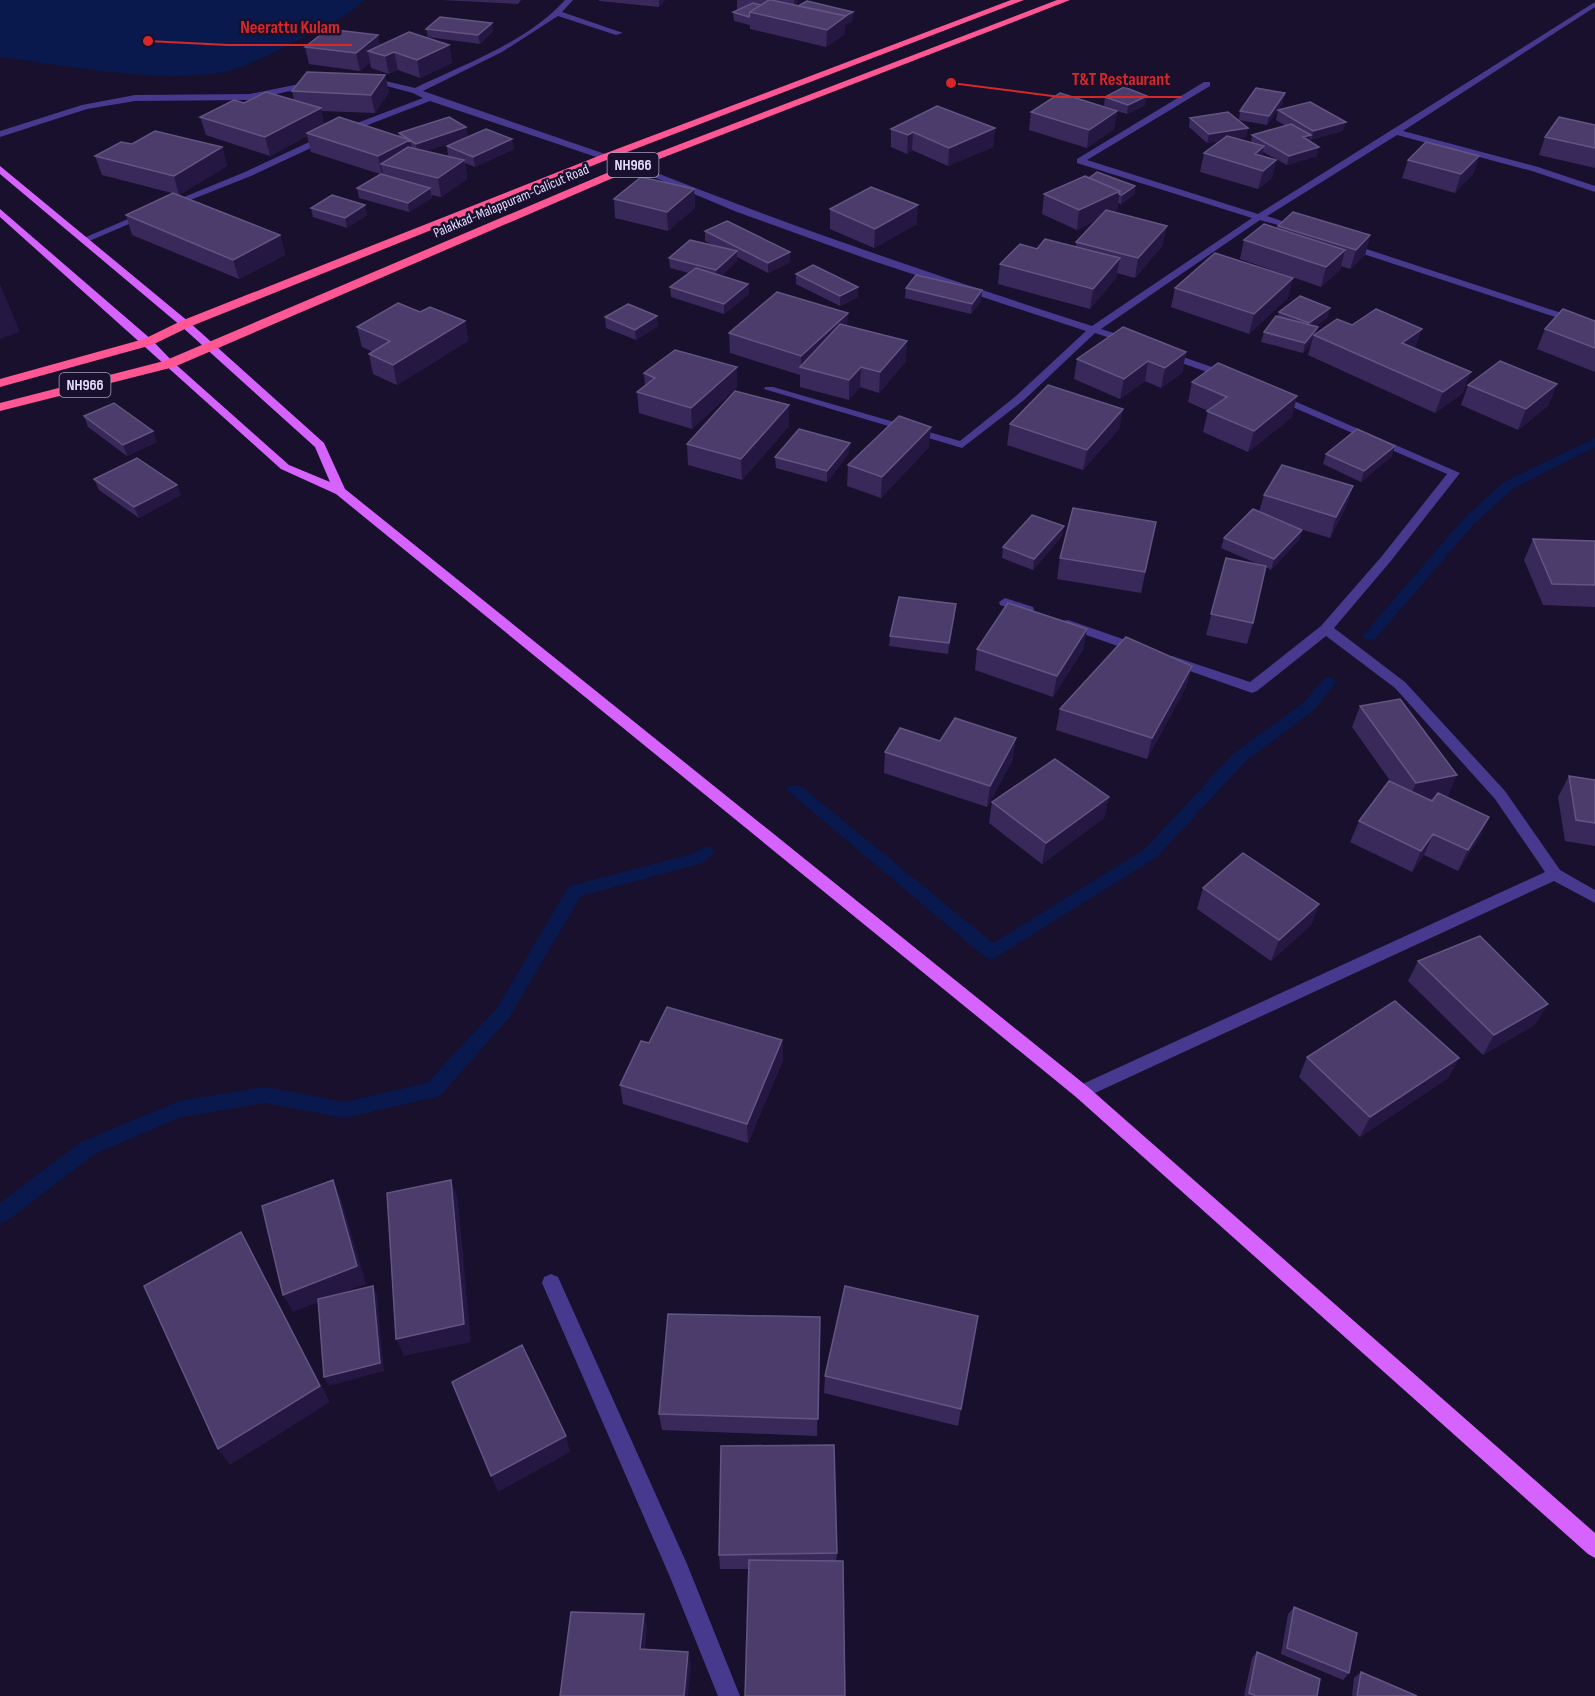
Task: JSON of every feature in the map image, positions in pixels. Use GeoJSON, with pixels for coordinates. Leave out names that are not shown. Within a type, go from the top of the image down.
{"type":"FeatureCollection","features":[{"type":"Feature","properties":{"kind":"highway","name":"Palakkad-Malappuram-Calicut Road"},"geometry":{"type":"LineString","coordinates":[[0,383],[148,342],[185,324],[605,157],[1019,0]]}},
{"type":"Feature","properties":{"kind":"highway","name":"Palakkad-Malappuram-Calicut Road"},"geometry":{"type":"LineString","coordinates":[[0,407],[169,364],[632,165],[1065,0]]}},
{"type":"Feature","properties":{"kind":"main road"},"geometry":{"type":"LineString","coordinates":[[0,169],[185,324],[207,347],[320,445],[340,491]]}},
{"type":"Feature","properties":{"kind":"main road"},"geometry":{"type":"LineString","coordinates":[[0,212],[148,342],[169,364],[285,467],[340,491],[1082,1092],[1595,1547]]}},
{"type":"Feature","properties":{"kind":"street"},"geometry":{"type":"LineString","coordinates":[[416,91],[523,36],[558,13],[569,0]]}},
{"type":"Feature","properties":{"kind":"street"},"geometry":{"type":"LineString","coordinates":[[769,389],[962,445],[1020,398],[1095,328],[1259,217],[1595,4]]}},
{"type":"Feature","properties":{"kind":"street"},"geometry":{"type":"LineString","coordinates":[[558,13],[619,33]]}},
{"type":"Feature","properties":{"kind":"street"},"geometry":{"type":"LineString","coordinates":[[360,76],[416,91],[430,98],[605,157]]}},
{"type":"Feature","properties":{"kind":"street"},"geometry":{"type":"LineString","coordinates":[[0,134],[85,107],[135,98],[250,97],[320,82]]}},
{"type":"Feature","properties":{"kind":"street"},"geometry":{"type":"LineString","coordinates":[[1207,84],[1080,161],[1315,235]]}},
{"type":"Feature","properties":{"kind":"street"},"geometry":{"type":"LineString","coordinates":[[84,240],[248,174],[323,139],[430,98]]}},
{"type":"Feature","properties":{"kind":"street"},"geometry":{"type":"LineString","coordinates":[[1396,132],[1595,189]]}},
{"type":"Feature","properties":{"kind":"street"},"geometry":{"type":"LineString","coordinates":[[632,165],[740,210],[873,258],[1095,328],[1138,344]]}},
{"type":"Feature","properties":{"kind":"street"},"geometry":{"type":"LineString","coordinates":[[1338,243],[1595,327]]}},
{"type":"Feature","properties":{"kind":"street"},"geometry":{"type":"LineString","coordinates":[[1159,351],[1245,383]]}},
{"type":"Feature","properties":{"kind":"street"},"geometry":{"type":"LineString","coordinates":[[1005,602],[1252,688],[1326,628],[1386,559],[1454,473],[1267,392]]}},
{"type":"Feature","properties":{"kind":"street"},"geometry":{"type":"LineString","coordinates":[[1326,628],[1400,685],[1500,795],[1555,874],[1595,897]]}},
{"type":"Feature","properties":{"kind":"street"},"geometry":{"type":"LineString","coordinates":[[1082,1092],[1555,874]]}},
{"type":"Feature","properties":{"kind":"street"},"geometry":{"type":"LineString","coordinates":[[551,1283],[679,1572],[729,1696]]}},
{"type":"Feature","properties":{"kind":"shaded area"},"geometry":{"type":"Polygon","coordinates":[[[0,0],[364,0],[333,23],[239,68],[218,73],[164,76],[109,72],[0,57],[0,0]]]}},
{"type":"Feature","properties":{"kind":"building"},"geometry":{"type":"Polygon","coordinates":[[[769,0],[846,16],[827,30],[750,12],[769,0]]]}},
{"type":"Feature","properties":{"kind":"building"},"geometry":{"type":"Polygon","coordinates":[[[807,1],[853,12],[845,16],[798,6],[807,1]]]}},
{"type":"Feature","properties":{"kind":"building"},"geometry":{"type":"Polygon","coordinates":[[[753,3],[761,5],[750,12],[749,17],[733,12],[753,3]]]}},
{"type":"Feature","properties":{"kind":"building"},"geometry":{"type":"Polygon","coordinates":[[[440,17],[492,23],[478,35],[426,29],[440,17]]]}},
{"type":"Feature","properties":{"kind":"building"},"geometry":{"type":"Polygon","coordinates":[[[328,29],[378,35],[356,53],[305,47],[328,29]]]}},
{"type":"Feature","properties":{"kind":"building"},"geometry":{"type":"Polygon","coordinates":[[[409,32],[449,45],[417,60],[394,52],[385,56],[368,51],[409,32]]]}},
{"type":"Feature","properties":{"kind":"building"},"geometry":{"type":"Polygon","coordinates":[[[307,72],[385,75],[371,95],[292,91],[307,72]]]}},
{"type":"Feature","properties":{"kind":"building"},"geometry":{"type":"Polygon","coordinates":[[[1124,87],[1147,96],[1128,105],[1105,97],[1124,87]]]}},
{"type":"Feature","properties":{"kind":"building"},"geometry":{"type":"Polygon","coordinates":[[[1256,88],[1285,93],[1269,116],[1240,111],[1256,88]]]}},
{"type":"Feature","properties":{"kind":"building"},"geometry":{"type":"Polygon","coordinates":[[[266,92],[321,108],[265,137],[200,117],[234,100],[244,103],[266,92]]]}},
{"type":"Feature","properties":{"kind":"building"},"geometry":{"type":"Polygon","coordinates":[[[1060,93],[1117,111],[1089,130],[1031,112],[1060,93]]]}},
{"type":"Feature","properties":{"kind":"building"},"geometry":{"type":"Polygon","coordinates":[[[1310,102],[1346,122],[1313,131],[1278,110],[1310,102]]]}},
{"type":"Feature","properties":{"kind":"building"},"geometry":{"type":"Polygon","coordinates":[[[937,106],[995,128],[949,148],[913,132],[908,135],[891,129],[937,106]]]}},
{"type":"Feature","properties":{"kind":"building"},"geometry":{"type":"Polygon","coordinates":[[[1228,112],[1248,128],[1209,134],[1190,118],[1228,112]]]}},
{"type":"Feature","properties":{"kind":"building"},"geometry":{"type":"Polygon","coordinates":[[[339,117],[410,140],[378,156],[307,133],[339,117]]]}},
{"type":"Feature","properties":{"kind":"building"},"geometry":{"type":"Polygon","coordinates":[[[449,117],[466,127],[416,144],[399,133],[449,117]]]}},
{"type":"Feature","properties":{"kind":"building"},"geometry":{"type":"Polygon","coordinates":[[[1559,117],[1595,125],[1595,148],[1545,137],[1559,117]]]}},
{"type":"Feature","properties":{"kind":"building"},"geometry":{"type":"Polygon","coordinates":[[[1291,124],[1311,135],[1303,137],[1319,147],[1289,156],[1252,135],[1291,124]]]}},
{"type":"Feature","properties":{"kind":"building"},"geometry":{"type":"Polygon","coordinates":[[[486,129],[512,139],[473,157],[447,146],[486,129]]]}},
{"type":"Feature","properties":{"kind":"building"},"geometry":{"type":"Polygon","coordinates":[[[155,131],[222,147],[174,176],[95,156],[121,142],[132,144],[155,131]]]}},
{"type":"Feature","properties":{"kind":"building"},"geometry":{"type":"Polygon","coordinates":[[[1227,136],[1264,146],[1255,154],[1276,160],[1263,171],[1204,153],[1227,136]]]}},
{"type":"Feature","properties":{"kind":"building"},"geometry":{"type":"Polygon","coordinates":[[[1426,142],[1479,156],[1461,174],[1408,160],[1426,142]]]}},
{"type":"Feature","properties":{"kind":"building"},"geometry":{"type":"Polygon","coordinates":[[[408,147],[464,160],[438,178],[381,164],[408,147]]]}},
{"type":"Feature","properties":{"kind":"building"},"geometry":{"type":"Polygon","coordinates":[[[1097,172],[1135,186],[1122,195],[1119,194],[1120,191],[1089,178],[1097,172]]]}},
{"type":"Feature","properties":{"kind":"building"},"geometry":{"type":"Polygon","coordinates":[[[381,174],[430,188],[408,203],[357,188],[381,174]]]}},
{"type":"Feature","properties":{"kind":"building"},"geometry":{"type":"Polygon","coordinates":[[[1085,176],[1120,191],[1079,210],[1044,194],[1085,176]]]}},
{"type":"Feature","properties":{"kind":"building"},"geometry":{"type":"Polygon","coordinates":[[[641,177],[694,189],[667,212],[614,199],[641,177]]]}},
{"type":"Feature","properties":{"kind":"building"},"geometry":{"type":"Polygon","coordinates":[[[871,187],[918,205],[875,229],[830,209],[871,187]]]}},
{"type":"Feature","properties":{"kind":"building"},"geometry":{"type":"Polygon","coordinates":[[[173,193],[280,235],[233,260],[126,215],[173,193]]]}},
{"type":"Feature","properties":{"kind":"building"},"geometry":{"type":"Polygon","coordinates":[[[332,195],[365,205],[345,218],[311,208],[332,195]]]}},
{"type":"Feature","properties":{"kind":"building"},"geometry":{"type":"Polygon","coordinates":[[[1106,210],[1167,226],[1138,258],[1076,242],[1106,210]]]}},
{"type":"Feature","properties":{"kind":"building"},"geometry":{"type":"Polygon","coordinates":[[[1293,212],[1370,235],[1356,250],[1278,226],[1293,212]]]}},
{"type":"Feature","properties":{"kind":"building"},"geometry":{"type":"Polygon","coordinates":[[[727,221],[790,252],[768,263],[705,231],[727,221]]]}},
{"type":"Feature","properties":{"kind":"building"},"geometry":{"type":"Polygon","coordinates":[[[1264,224],[1345,250],[1326,267],[1244,240],[1264,224]]]}},
{"type":"Feature","properties":{"kind":"building"},"geometry":{"type":"Polygon","coordinates":[[[1045,239],[1120,258],[1093,289],[1000,264],[1020,244],[1037,249],[1045,239]]]}},
{"type":"Feature","properties":{"kind":"building"},"geometry":{"type":"Polygon","coordinates":[[[690,240],[737,251],[716,270],[669,258],[690,240]]]}},
{"type":"Feature","properties":{"kind":"building"},"geometry":{"type":"Polygon","coordinates":[[[1215,253],[1293,278],[1254,314],[1175,288],[1215,253]]]}},
{"type":"Feature","properties":{"kind":"building"},"geometry":{"type":"Polygon","coordinates":[[[813,265],[858,287],[840,296],[796,274],[813,265]]]}},
{"type":"Feature","properties":{"kind":"building"},"geometry":{"type":"Polygon","coordinates":[[[696,268],[748,284],[724,304],[670,287],[696,268]]]}},
{"type":"Feature","properties":{"kind":"building"},"geometry":{"type":"Polygon","coordinates":[[[916,275],[982,290],[972,304],[906,288],[916,275]]]}},
{"type":"Feature","properties":{"kind":"building"},"geometry":{"type":"Polygon","coordinates":[[[777,292],[848,313],[801,356],[729,333],[777,292]]]}},
{"type":"Feature","properties":{"kind":"building"},"geometry":{"type":"Polygon","coordinates":[[[1300,296],[1330,308],[1309,323],[1279,312],[1300,296]]]}},
{"type":"Feature","properties":{"kind":"building"},"geometry":{"type":"Polygon","coordinates":[[[398,303],[420,312],[430,307],[465,321],[393,365],[369,354],[390,341],[357,327],[398,303]]]}},
{"type":"Feature","properties":{"kind":"building"},"geometry":{"type":"Polygon","coordinates":[[[628,304],[657,316],[635,330],[605,317],[628,304]]]}},
{"type":"Feature","properties":{"kind":"building"},"geometry":{"type":"Polygon","coordinates":[[[1376,309],[1422,329],[1402,343],[1471,372],[1443,392],[1314,335],[1337,319],[1352,325],[1376,309]]]}},
{"type":"Feature","properties":{"kind":"building"},"geometry":{"type":"Polygon","coordinates":[[[1563,309],[1595,321],[1595,348],[1545,329],[1563,309]]]}},
{"type":"Feature","properties":{"kind":"building"},"geometry":{"type":"Polygon","coordinates":[[[1276,316],[1318,327],[1305,343],[1264,332],[1276,316]]]}},
{"type":"Feature","properties":{"kind":"building"},"geometry":{"type":"Polygon","coordinates":[[[840,324],[907,341],[880,372],[861,367],[849,380],[800,367],[840,324]]]}},
{"type":"Feature","properties":{"kind":"building"},"geometry":{"type":"Polygon","coordinates":[[[1123,327],[1186,352],[1165,368],[1148,361],[1124,379],[1077,359],[1123,327]]]}},
{"type":"Feature","properties":{"kind":"building"},"geometry":{"type":"Polygon","coordinates":[[[675,350],[737,367],[691,408],[637,392],[655,378],[644,373],[675,350]]]}},
{"type":"Feature","properties":{"kind":"building"},"geometry":{"type":"Polygon","coordinates":[[[1500,361],[1557,384],[1526,409],[1468,385],[1500,361]]]}},
{"type":"Feature","properties":{"kind":"building"},"geometry":{"type":"Polygon","coordinates":[[[1218,363],[1297,396],[1254,431],[1207,411],[1227,397],[1192,382],[1218,363]]]}},
{"type":"Feature","properties":{"kind":"building"},"geometry":{"type":"Polygon","coordinates":[[[1048,385],[1123,409],[1087,450],[1010,424],[1048,385]]]}},
{"type":"Feature","properties":{"kind":"building"},"geometry":{"type":"Polygon","coordinates":[[[735,391],[789,405],[741,459],[687,444],[735,391]]]}},
{"type":"Feature","properties":{"kind":"building"},"geometry":{"type":"Polygon","coordinates":[[[114,403],[153,431],[123,445],[84,416],[114,403]]]}},
{"type":"Feature","properties":{"kind":"building"},"geometry":{"type":"Polygon","coordinates":[[[899,416],[931,427],[882,477],[848,465],[899,416]]]}},
{"type":"Feature","properties":{"kind":"building"},"geometry":{"type":"Polygon","coordinates":[[[799,429],[850,443],[827,471],[775,457],[799,429]]]}},
{"type":"Feature","properties":{"kind":"building"},"geometry":{"type":"Polygon","coordinates":[[[1357,429],[1395,446],[1364,471],[1326,454],[1357,429]]]}},
{"type":"Feature","properties":{"kind":"building"},"geometry":{"type":"Polygon","coordinates":[[[137,458],[177,485],[134,507],[94,479],[137,458]]]}},
{"type":"Feature","properties":{"kind":"building"},"geometry":{"type":"Polygon","coordinates":[[[1282,465],[1353,486],[1336,517],[1264,495],[1282,465]]]}},
{"type":"Feature","properties":{"kind":"building"},"geometry":{"type":"Polygon","coordinates":[[[1073,508],[1156,522],[1145,572],[1060,558],[1073,508]]]}},
{"type":"Feature","properties":{"kind":"building"},"geometry":{"type":"Polygon","coordinates":[[[1253,509],[1302,530],[1274,559],[1224,538],[1253,509]]]}},
{"type":"Feature","properties":{"kind":"building"},"geometry":{"type":"Polygon","coordinates":[[[1032,515],[1064,526],[1034,559],[1003,547],[1032,515]]]}},
{"type":"Feature","properties":{"kind":"building"},"geometry":{"type":"Polygon","coordinates":[[[1533,539],[1595,541],[1595,585],[1552,584],[1533,539]]]}},
{"type":"Feature","properties":{"kind":"building"},"geometry":{"type":"Polygon","coordinates":[[[1226,558],[1266,566],[1253,623],[1211,614],[1226,558]]]}},
{"type":"Feature","properties":{"kind":"building"},"geometry":{"type":"Polygon","coordinates":[[[899,597],[956,604],[949,643],[890,636],[899,597]]]}},
{"type":"Feature","properties":{"kind":"building"},"geometry":{"type":"Polygon","coordinates":[[[1008,603],[1087,629],[1057,676],[977,649],[1008,603]]]}},
{"type":"Feature","properties":{"kind":"building"},"geometry":{"type":"Polygon","coordinates":[[[1126,637],[1192,666],[1152,738],[1060,709],[1126,637]]]}},
{"type":"Feature","properties":{"kind":"building"},"geometry":{"type":"Polygon","coordinates":[[[1400,699],[1457,775],[1416,783],[1360,706],[1400,699]]]}},
{"type":"Feature","properties":{"kind":"building"},"geometry":{"type":"Polygon","coordinates":[[[955,718],[1016,738],[990,786],[885,752],[900,728],[940,741],[955,718]]]}},
{"type":"Feature","properties":{"kind":"building"},"geometry":{"type":"Polygon","coordinates":[[[1055,759],[1109,797],[1046,843],[992,802],[1055,759]]]}},
{"type":"Feature","properties":{"kind":"building"},"geometry":{"type":"Polygon","coordinates":[[[1569,776],[1595,780],[1595,823],[1576,820],[1569,776]]]}},
{"type":"Feature","properties":{"kind":"building"},"geometry":{"type":"Polygon","coordinates":[[[1389,781],[1432,801],[1438,793],[1489,817],[1468,850],[1433,834],[1421,851],[1359,821],[1389,781]]]}},
{"type":"Feature","properties":{"kind":"building"},"geometry":{"type":"Polygon","coordinates":[[[1243,853],[1319,904],[1279,940],[1203,888],[1243,853]]]}},
{"type":"Feature","properties":{"kind":"building"},"geometry":{"type":"Polygon","coordinates":[[[1480,936],[1548,1004],[1494,1035],[1418,961],[1480,936]]]}},
{"type":"Feature","properties":{"kind":"building"},"geometry":{"type":"Polygon","coordinates":[[[1395,1001],[1459,1058],[1370,1117],[1307,1057],[1395,1001]]]}},
{"type":"Feature","properties":{"kind":"building"},"geometry":{"type":"Polygon","coordinates":[[[667,1007],[782,1040],[747,1124],[620,1085],[641,1041],[649,1043],[667,1007]]]}},
{"type":"Feature","properties":{"kind":"building"},"geometry":{"type":"Polygon","coordinates":[[[333,1180],[357,1266],[283,1295],[262,1206],[333,1180]]]}},
{"type":"Feature","properties":{"kind":"building"},"geometry":{"type":"Polygon","coordinates":[[[451,1180],[464,1324],[396,1339],[387,1193],[451,1180]]]}},
{"type":"Feature","properties":{"kind":"building"},"geometry":{"type":"Polygon","coordinates":[[[241,1232],[320,1386],[218,1449],[144,1286],[241,1232]]]}},
{"type":"Feature","properties":{"kind":"building"},"geometry":{"type":"Polygon","coordinates":[[[373,1286],[380,1363],[324,1377],[318,1299],[373,1286]]]}},
{"type":"Feature","properties":{"kind":"building"},"geometry":{"type":"Polygon","coordinates":[[[845,1286],[978,1316],[961,1409],[825,1376],[845,1286]]]}},
{"type":"Feature","properties":{"kind":"building"},"geometry":{"type":"Polygon","coordinates":[[[668,1314],[820,1317],[818,1419],[659,1414],[668,1314]]]}},
{"type":"Feature","properties":{"kind":"building"},"geometry":{"type":"Polygon","coordinates":[[[522,1345],[566,1436],[491,1476],[452,1382],[522,1345]]]}},
{"type":"Feature","properties":{"kind":"building"},"geometry":{"type":"Polygon","coordinates":[[[834,1445],[837,1553],[719,1555],[721,1446],[834,1445]]]}},
{"type":"Feature","properties":{"kind":"building"},"geometry":{"type":"Polygon","coordinates":[[[749,1560],[843,1561],[845,1696],[745,1696],[749,1560]]]}},
{"type":"Feature","properties":{"kind":"building"},"geometry":{"type":"Polygon","coordinates":[[[1294,1607],[1357,1633],[1349,1673],[1287,1648],[1294,1607]]]}},
{"type":"Feature","properties":{"kind":"building"},"geometry":{"type":"Polygon","coordinates":[[[571,1612],[644,1614],[640,1649],[688,1652],[684,1696],[560,1696],[571,1612]]]}},
{"type":"Feature","properties":{"kind":"building"},"geometry":{"type":"Polygon","coordinates":[[[1257,1652],[1320,1679],[1317,1696],[1256,1696],[1249,1693],[1257,1652]]]}},
{"type":"Feature","properties":{"kind":"building"},"geometry":{"type":"Polygon","coordinates":[[[1361,1672],[1417,1696],[1357,1696],[1361,1672]]]}},
{"type":"Feature","properties":{"kind":"waterway"},"geometry":{"type":"LineString","coordinates":[[1370,636],[1470,520],[1509,485],[1595,442]]}},
{"type":"Feature","properties":{"kind":"waterway"},"geometry":{"type":"LineString","coordinates":[[795,790],[992,953],[1031,926],[1151,853],[1239,758],[1308,707],[1330,682]]}},
{"type":"Feature","properties":{"kind":"waterway"},"geometry":{"type":"LineString","coordinates":[[0,1215],[88,1148],[179,1109],[265,1095],[344,1110],[433,1090],[503,1013],[575,891],[697,859],[706,852]]}},
{"type":"Feature","properties":{"kind":"place","name":"Neerattu Kulam"},"geometry":{"type":"Point","coordinates":[148,41]}},
{"type":"Feature","properties":{"kind":"place","name":"T&T Restaurant"},"geometry":{"type":"Point","coordinates":[951,83]}}]}
